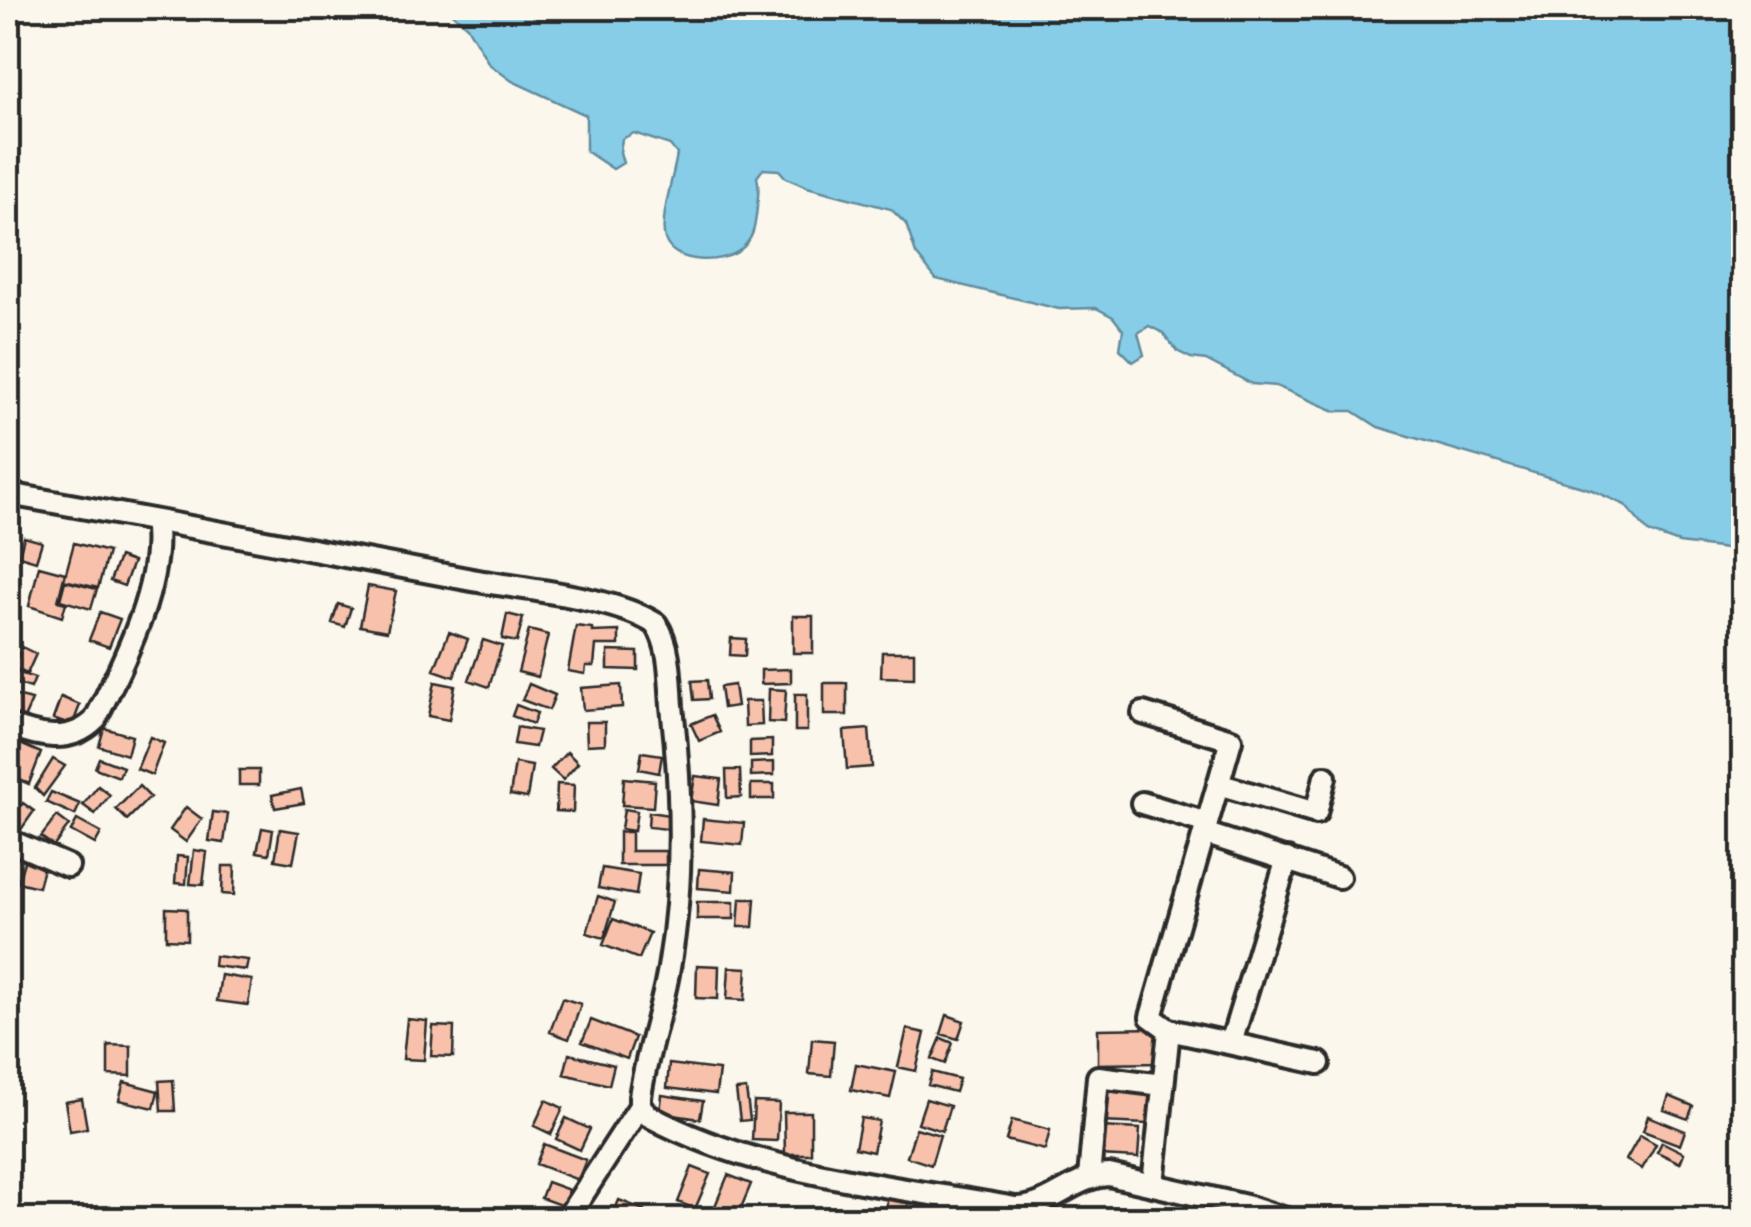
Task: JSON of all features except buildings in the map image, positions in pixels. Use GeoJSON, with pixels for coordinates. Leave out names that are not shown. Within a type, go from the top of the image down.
{"type":"FeatureCollection","features":[{"type":"Feature","properties":{"kind":"street"},"geometry":{"type":"LineString","coordinates":[[8,494],[622,608],[656,624],[664,642],[674,720],[680,815],[680,866],[668,973],[642,1076],[640,1106],[566,1220]]}},
{"type":"Feature","properties":{"kind":"street"},"geometry":{"type":"LineString","coordinates":[[8,725],[34,735],[72,734],[85,730],[95,720],[150,584],[158,547],[155,521]]}},
{"type":"Feature","properties":{"kind":"street"},"geometry":{"type":"LineString","coordinates":[[1143,714],[1231,740],[1151,1017],[1169,1030],[1319,1062]]}},
{"type":"Feature","properties":{"kind":"street"},"geometry":{"type":"LineString","coordinates":[[1218,784],[1316,814],[1325,777]]}},
{"type":"Feature","properties":{"kind":"street"},"geometry":{"type":"LineString","coordinates":[[1142,803],[1339,876]]}},
{"type":"Feature","properties":{"kind":"street"},"geometry":{"type":"LineString","coordinates":[[8,840],[68,866]]}},
{"type":"Feature","properties":{"kind":"street"},"geometry":{"type":"LineString","coordinates":[[1231,1044],[1286,859]]}},
{"type":"Feature","properties":{"kind":"street"},"geometry":{"type":"LineString","coordinates":[[1153,1184],[1169,1030]]}},
{"type":"Feature","properties":{"kind":"street"},"geometry":{"type":"LineString","coordinates":[[1089,1178],[1098,1077],[1163,1085]]}},
{"type":"Feature","properties":{"kind":"street"},"geometry":{"type":"LineString","coordinates":[[640,1106],[648,1116],[746,1156],[1015,1208],[1032,1207],[1089,1178],[1110,1175],[1289,1220]]}},
{"type":"Feature","properties":{"kind":"water"},"geometry":{"type":"Polygon","coordinates":[[[446,8],[1743,8],[1743,551],[1679,543],[1648,532],[1625,505],[1592,490],[1378,427],[1353,411],[1335,411],[1276,386],[1252,384],[1206,360],[1177,351],[1163,333],[1149,326],[1138,333],[1144,355],[1133,362],[1120,349],[1123,330],[1113,317],[1096,308],[1059,309],[936,279],[916,254],[906,224],[891,209],[807,187],[786,178],[779,170],[763,169],[757,177],[755,225],[749,241],[740,250],[711,260],[678,254],[670,248],[664,231],[677,154],[670,145],[634,133],[622,139],[623,163],[613,169],[586,151],[586,115],[512,81],[489,64],[467,26],[446,8]]]}},
{"type":"Feature","properties":{"kind":"ferry route"},"geometry":{"type":"LineString","coordinates":[[1739,552],[1744,507]]}}]}
